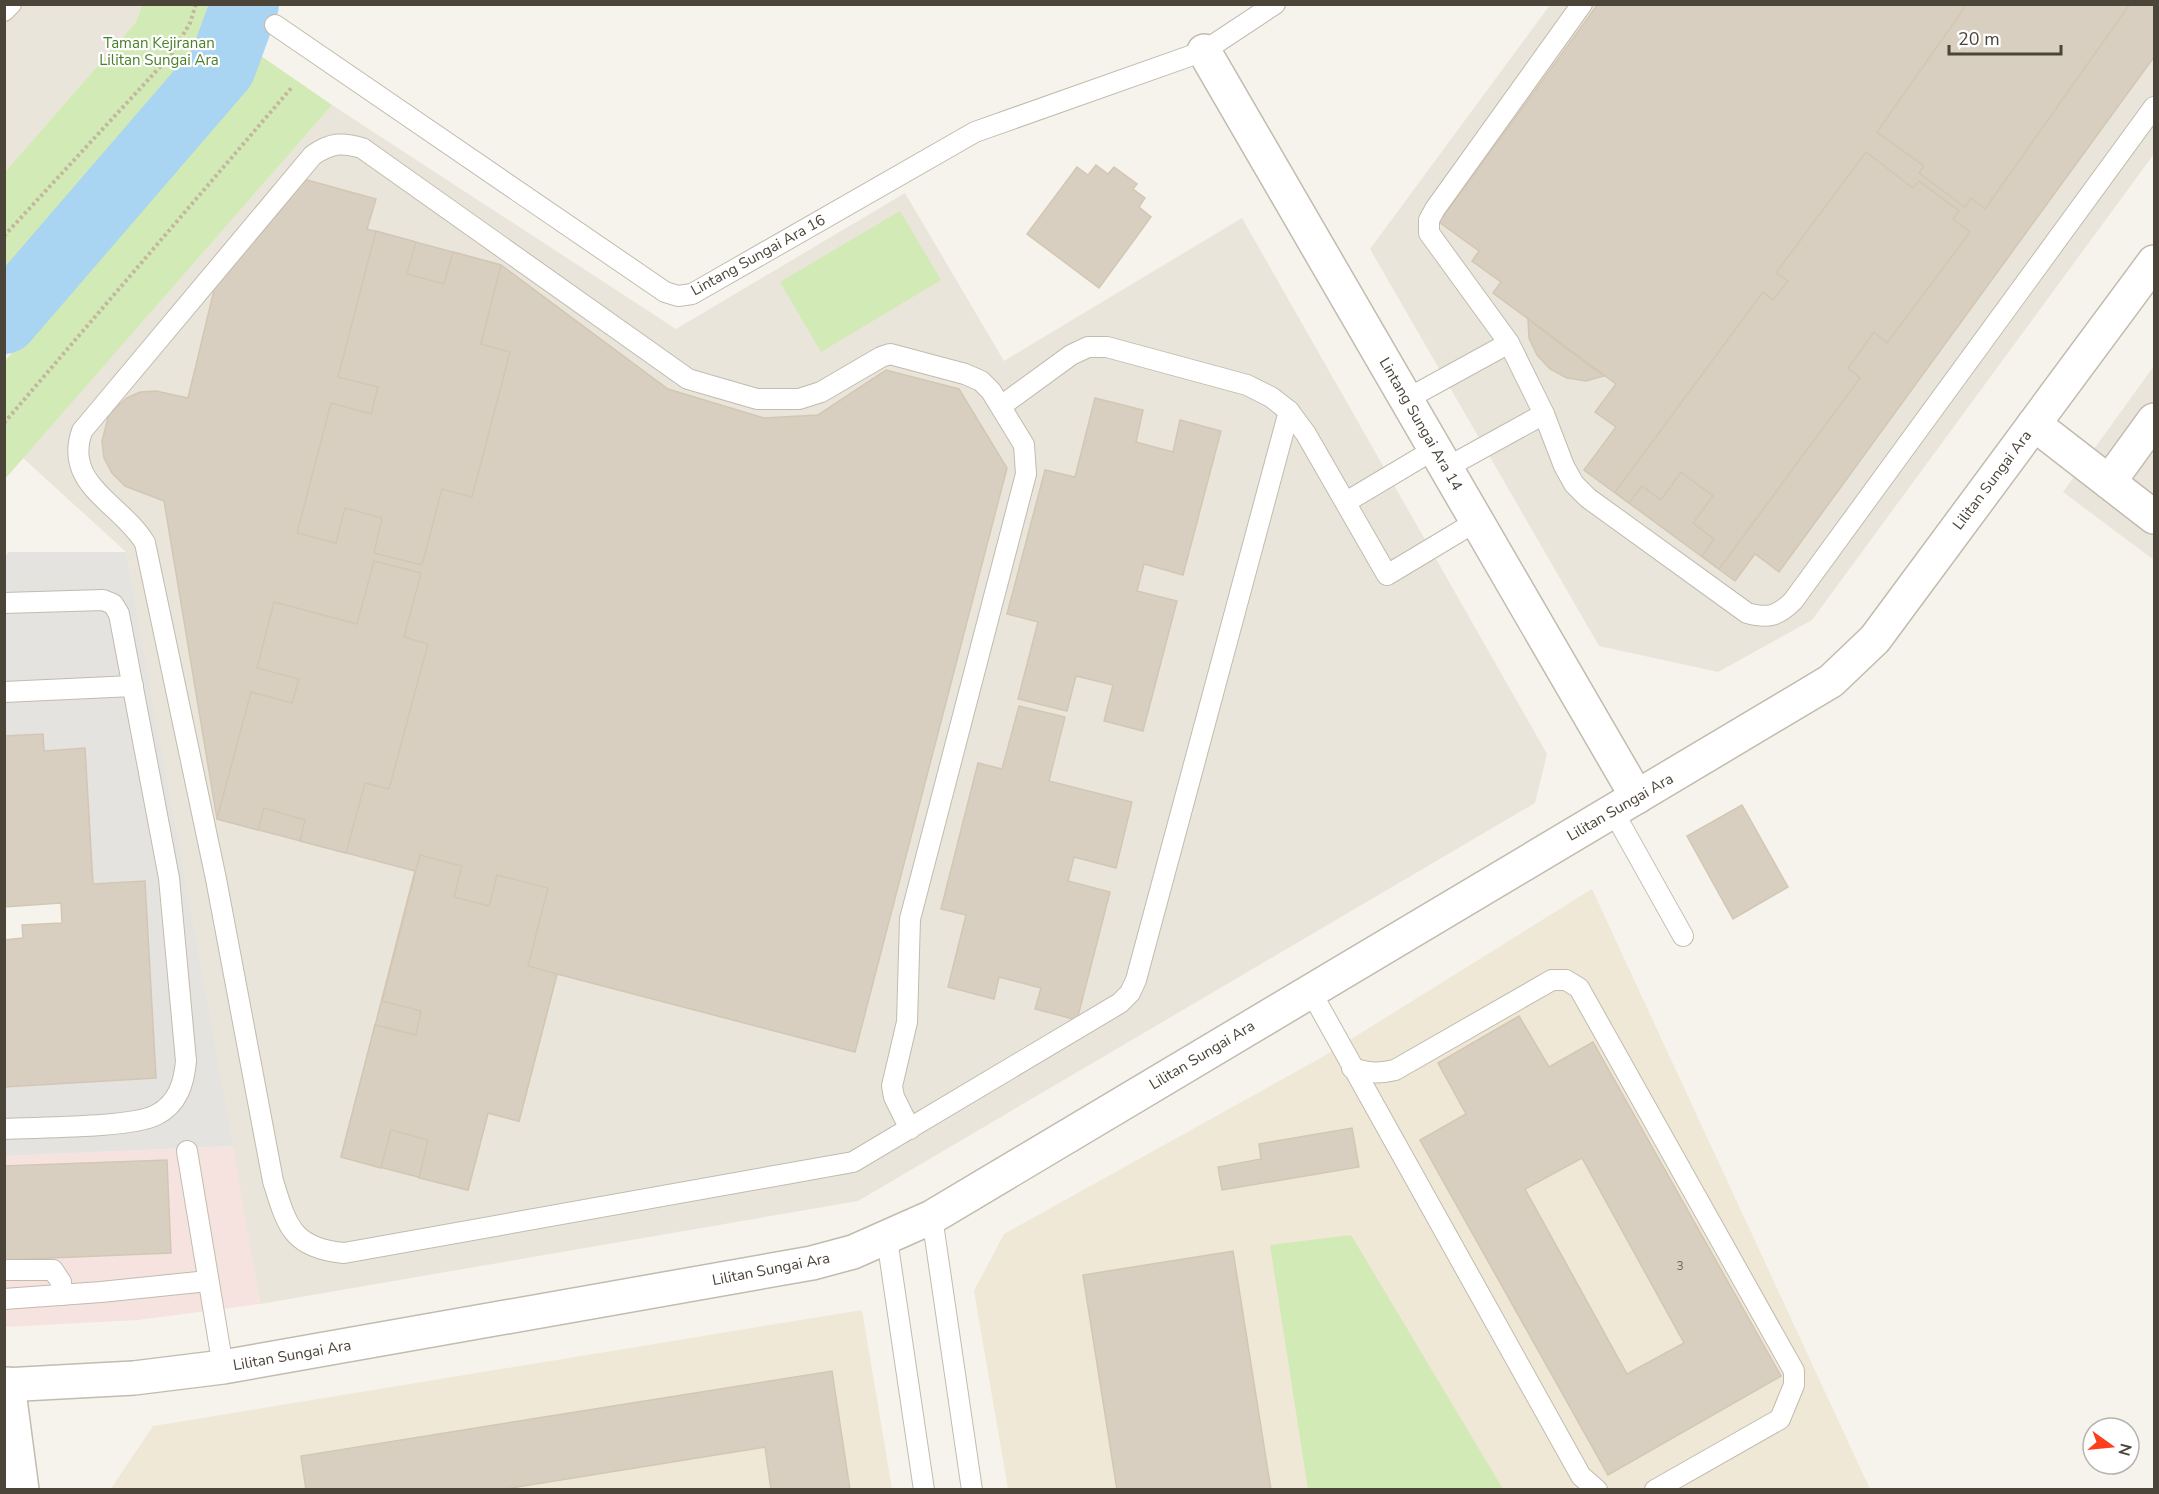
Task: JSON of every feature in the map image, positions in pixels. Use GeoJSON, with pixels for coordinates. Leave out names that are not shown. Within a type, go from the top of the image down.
{"type":"FeatureCollection","features":[{"type":"Feature","properties":{"kind":"street","name":"Lintang Sungai Ara 14"},"geometry":{"type":"LineString","coordinates":[[1204,51],[1477,521],[1625,804]]}},
{"type":"Feature","properties":{"kind":"street","name":"Lilitan Sungai Ara"},"geometry":{"type":"LineString","coordinates":[[7,1385],[134,1378],[223,1367],[812,1263],[853,1252],[887,1239],[932,1217],[1310,990],[1806,697],[1853,662],[1875,639],[2154,262]]}},
{"type":"Feature","properties":{"kind":"street"},"geometry":{"type":"LineString","coordinates":[[2109,482],[2154,420]]}},
{"type":"Feature","properties":{"kind":"street"},"geometry":{"type":"LineString","coordinates":[[2034,424],[2154,517]]}},
{"type":"Feature","properties":{"kind":"street"},"geometry":{"type":"LineString","coordinates":[[7,1385],[21,1490]]}},
{"type":"Feature","properties":{"kind":"lane"},"geometry":{"type":"LineString","coordinates":[[4,11],[11,4]]}},
{"type":"Feature","properties":{"kind":"lane","name":"Lintang Sungai Ara 16"},"geometry":{"type":"LineString","coordinates":[[274,25],[665,292],[678,296],[692,294],[975,132],[1204,51],[1275,4]]}},
{"type":"Feature","properties":{"kind":"lane"},"geometry":{"type":"LineString","coordinates":[[1582,4],[1429,220],[1429,233],[1509,343],[1544,414],[1564,466],[1574,484],[1588,498],[1747,613],[1762,617],[1775,616],[1785,610],[1800,592],[2154,107]]}},
{"type":"Feature","properties":{"kind":"lane"},"geometry":{"type":"LineString","coordinates":[[910,1129],[894,1097],[892,1086],[907,1022],[910,919],[1026,474],[1024,445],[1001,406],[981,381],[965,374],[890,354],[821,392],[799,399],[757,399],[688,379],[362,148],[343,142],[329,145],[313,155],[82,431],[77,446],[79,470],[90,486],[135,526],[145,543],[216,879],[273,1181],[292,1233],[307,1245],[323,1251],[344,1253],[843,1165],[862,1158],[1120,1003],[1130,993],[1136,980],[1289,411]]}},
{"type":"Feature","properties":{"kind":"lane"},"geometry":{"type":"LineString","coordinates":[[1407,399],[1509,343]]}},
{"type":"Feature","properties":{"kind":"lane"},"geometry":{"type":"LineString","coordinates":[[1001,406],[1071,355],[1088,347],[1107,347],[1247,386],[1271,397],[1289,411],[1306,434],[1387,575],[1477,521]]}},
{"type":"Feature","properties":{"kind":"lane"},"geometry":{"type":"LineString","coordinates":[[1346,502],[1440,458],[1544,414]]}},
{"type":"Feature","properties":{"kind":"lane"},"geometry":{"type":"LineString","coordinates":[[4,603],[103,600],[113,604],[119,614],[169,878],[186,1061],[184,1082],[174,1100],[157,1115],[135,1122],[4,1129]]}},
{"type":"Feature","properties":{"kind":"lane"},"geometry":{"type":"LineString","coordinates":[[4,692],[133,687]]}},
{"type":"Feature","properties":{"kind":"lane"},"geometry":{"type":"LineString","coordinates":[[1625,804],[1683,936]]}},
{"type":"Feature","properties":{"kind":"lane"},"geometry":{"type":"LineString","coordinates":[[1352,1068],[1375,1073],[1395,1070],[1552,980],[1566,980],[1579,988],[1794,1371],[1794,1385],[1780,1419],[1655,1490]]}},
{"type":"Feature","properties":{"kind":"lane"},"geometry":{"type":"LineString","coordinates":[[1310,990],[1378,1117],[1581,1476],[1597,1490]]}},
{"type":"Feature","properties":{"kind":"lane"},"geometry":{"type":"LineString","coordinates":[[1378,1117],[1378,1097],[1383,1085],[1395,1070]]}},
{"type":"Feature","properties":{"kind":"lane"},"geometry":{"type":"LineString","coordinates":[[187,1151],[223,1367]]}},
{"type":"Feature","properties":{"kind":"lane"},"geometry":{"type":"LineString","coordinates":[[932,1217],[972,1490]]}},
{"type":"Feature","properties":{"kind":"lane"},"geometry":{"type":"LineString","coordinates":[[887,1239],[924,1490]]}},
{"type":"Feature","properties":{"kind":"lane"},"geometry":{"type":"LineString","coordinates":[[4,1270],[53,1270],[61,1282],[62,1295]]}},
{"type":"Feature","properties":{"kind":"lane"},"geometry":{"type":"LineString","coordinates":[[4,1299],[208,1281]]}},
{"type":"Feature","properties":{"kind":"path"},"geometry":{"type":"LineString","coordinates":[[4,236],[171,56],[190,23],[196,4]]}},
{"type":"Feature","properties":{"kind":"path"},"geometry":{"type":"LineString","coordinates":[[4,423],[293,86]]}},
{"type":"Feature","properties":{"kind":"shaded area"},"geometry":{"type":"Polygon","coordinates":[[[5,5],[142,5],[136,22],[5,172],[5,5]]]}},
{"type":"Feature","properties":{"kind":"shaded area"},"geometry":{"type":"Polygon","coordinates":[[[1550,5],[2154,5],[2154,154],[1812,620],[1718,672],[1599,646],[1370,249],[1550,5]]]}},
{"type":"Feature","properties":{"kind":"shaded area"},"geometry":{"type":"Polygon","coordinates":[[[332,105],[676,329],[905,193],[1004,361],[1242,218],[1547,754],[1535,803],[858,1201],[260,1304],[126,552],[23,458],[332,105]]]}},
{"type":"Feature","properties":{"kind":"shaded area"},"geometry":{"type":"Polygon","coordinates":[[[2154,366],[2154,560],[2063,492],[2154,366]]]}},
{"type":"Feature","properties":{"kind":"shaded area"},"geometry":{"type":"Polygon","coordinates":[[[8,552],[126,552],[233,1146],[5,1156],[5,1087],[156,1077],[145,881],[93,884],[85,748],[44,751],[43,734],[5,736],[5,557],[8,552]]]}},
{"type":"Feature","properties":{"kind":"shaded area"},"geometry":{"type":"Polygon","coordinates":[[[1592,889],[1870,1489],[1008,1489],[974,1291],[1004,1234],[1324,1056],[1592,889]]]}},
{"type":"Feature","properties":{"kind":"shaded area"},"geometry":{"type":"Polygon","coordinates":[[[233,1146],[260,1304],[138,1320],[5,1327],[5,1156],[233,1146]]]}},
{"type":"Feature","properties":{"kind":"shaded area"},"geometry":{"type":"Polygon","coordinates":[[[862,1310],[892,1489],[110,1490],[153,1426],[862,1310]]]}},
{"type":"Feature","properties":{"kind":"green space","name":"Taman Kejiranan Lilitan Sungai Ara"},"geometry":{"type":"Polygon","coordinates":[[[142,5],[226,5],[210,51],[5,282],[5,172],[136,22],[142,5]]]}},
{"type":"Feature","properties":{"kind":"green space"},"geometry":{"type":"Polygon","coordinates":[[[261,56],[332,105],[5,479],[5,361],[261,56]]]}},
{"type":"Feature","properties":{"kind":"green space"},"geometry":{"type":"Polygon","coordinates":[[[900,211],[941,280],[821,352],[780,282],[900,211]]]}},
{"type":"Feature","properties":{"kind":"green space"},"geometry":{"type":"Polygon","coordinates":[[[1351,1235],[1503,1489],[1308,1489],[1270,1245],[1351,1235]]]}},
{"type":"Feature","properties":{"kind":"building"},"geometry":{"type":"Polygon","coordinates":[[[1598,4],[2154,4],[2154,57],[1779,572],[1755,554],[1735,581],[1584,470],[1616,427],[1595,412],[1616,384],[1493,293],[1501,282],[1472,261],[1479,251],[1439,222],[1598,4]]]}},
{"type":"Feature","properties":{"kind":"building"},"geometry":{"type":"Polygon","coordinates":[[[1967,4],[2130,4],[1985,209],[1971,198],[1965,207],[1919,173],[1924,166],[1877,132],[1967,4]]]}},
{"type":"Feature","properties":{"kind":"building"},"geometry":{"type":"Polygon","coordinates":[[[1866,152],[1913,188],[1919,181],[1959,211],[1953,219],[1970,232],[1887,343],[1874,332],[1848,368],[1860,378],[1719,569],[1702,556],[1714,539],[1693,523],[1713,496],[1681,472],[1661,500],[1642,486],[1629,503],[1615,492],[1763,292],[1773,300],[1788,281],[1776,273],[1866,152]]]}},
{"type":"Feature","properties":{"kind":"building"},"geometry":{"type":"Polygon","coordinates":[[[1096,165],[1108,174],[1114,167],[1137,184],[1133,189],[1145,198],[1139,207],[1151,217],[1099,288],[1027,234],[1077,167],[1088,175],[1096,165]]]}},
{"type":"Feature","properties":{"kind":"building"},"geometry":{"type":"Polygon","coordinates":[[[300,178],[376,199],[367,229],[501,265],[668,389],[764,418],[818,415],[886,370],[959,389],[1007,468],[855,1052],[557,974],[519,1121],[488,1113],[468,1190],[341,1157],[415,871],[217,819],[164,501],[125,486],[112,473],[104,458],[102,441],[109,414],[127,398],[140,392],[156,391],[188,398],[215,286],[300,178]]]}},
{"type":"Feature","properties":{"kind":"building"},"geometry":{"type":"Polygon","coordinates":[[[376,231],[416,242],[407,274],[444,284],[453,252],[501,265],[481,344],[510,352],[472,497],[442,489],[422,565],[374,553],[382,518],[345,508],[336,543],[297,533],[331,403],[371,414],[378,387],[338,377],[376,231]]]}},
{"type":"Feature","properties":{"kind":"building"},"geometry":{"type":"Polygon","coordinates":[[[1528,319],[1604,376],[1586,381],[1567,378],[1550,369],[1537,355],[1529,338],[1528,319]]]}},
{"type":"Feature","properties":{"kind":"building"},"geometry":{"type":"Polygon","coordinates":[[[1095,398],[1143,410],[1136,442],[1173,452],[1180,420],[1221,431],[1183,575],[1144,564],[1137,591],[1177,601],[1143,731],[1104,721],[1113,685],[1076,676],[1067,711],[1018,699],[1038,622],[1007,614],[1045,470],[1075,477],[1095,398]]]}},
{"type":"Feature","properties":{"kind":"building"},"geometry":{"type":"Polygon","coordinates":[[[374,561],[421,573],[404,637],[428,644],[389,789],[365,783],[346,853],[300,841],[305,820],[264,808],[258,830],[217,819],[251,692],[292,703],[299,679],[257,668],[274,602],[357,624],[374,561]]]}},
{"type":"Feature","properties":{"kind":"building"},"geometry":{"type":"Polygon","coordinates":[[[1019,706],[1065,717],[1049,781],[1132,802],[1116,868],[1074,857],[1068,881],[1110,892],[1077,1020],[1035,1009],[1041,988],[999,977],[994,999],[948,987],[966,915],[941,909],[978,763],[1002,769],[1019,706]]]}},
{"type":"Feature","properties":{"kind":"building"},"geometry":{"type":"Polygon","coordinates":[[[43,734],[44,751],[85,748],[93,884],[145,881],[156,1078],[4,1087],[4,940],[23,938],[22,925],[62,923],[61,903],[4,907],[4,736],[43,734]]]}},
{"type":"Feature","properties":{"kind":"building"},"geometry":{"type":"Polygon","coordinates":[[[1742,805],[1788,887],[1733,919],[1687,836],[1742,805]]]}},
{"type":"Feature","properties":{"kind":"building"},"geometry":{"type":"Polygon","coordinates":[[[420,855],[462,866],[454,897],[489,906],[497,875],[548,888],[528,966],[557,974],[519,1121],[488,1113],[468,1190],[419,1178],[428,1140],[391,1130],[381,1168],[341,1157],[375,1025],[416,1035],[421,1011],[382,1001],[420,855]]]}},
{"type":"Feature","properties":{"kind":"building"},"geometry":{"type":"Polygon","coordinates":[[[1519,1016],[1549,1067],[1593,1042],[1781,1376],[1608,1475],[1420,1140],[1466,1114],[1438,1063],[1519,1016]],[[1582,1158],[1525,1189],[1627,1374],[1684,1343],[1582,1158]]]}},
{"type":"Feature","properties":{"kind":"building"},"geometry":{"type":"Polygon","coordinates":[[[1352,1128],[1359,1167],[1222,1190],[1218,1167],[1261,1159],[1259,1144],[1352,1128]]]}},
{"type":"Feature","properties":{"kind":"building"},"geometry":{"type":"Polygon","coordinates":[[[167,1160],[171,1253],[4,1260],[4,1166],[167,1160]]]}},
{"type":"Feature","properties":{"kind":"building"},"geometry":{"type":"Polygon","coordinates":[[[1233,1251],[1271,1490],[1117,1490],[1083,1275],[1233,1251]]]}},
{"type":"Feature","properties":{"kind":"building"},"geometry":{"type":"Polygon","coordinates":[[[832,1371],[850,1490],[771,1490],[765,1447],[499,1490],[306,1490],[301,1456],[832,1371]]]}},
{"type":"Feature","properties":{"kind":"waterway"},"geometry":{"type":"LineString","coordinates":[[4,320],[222,67],[245,4]]}}]}
